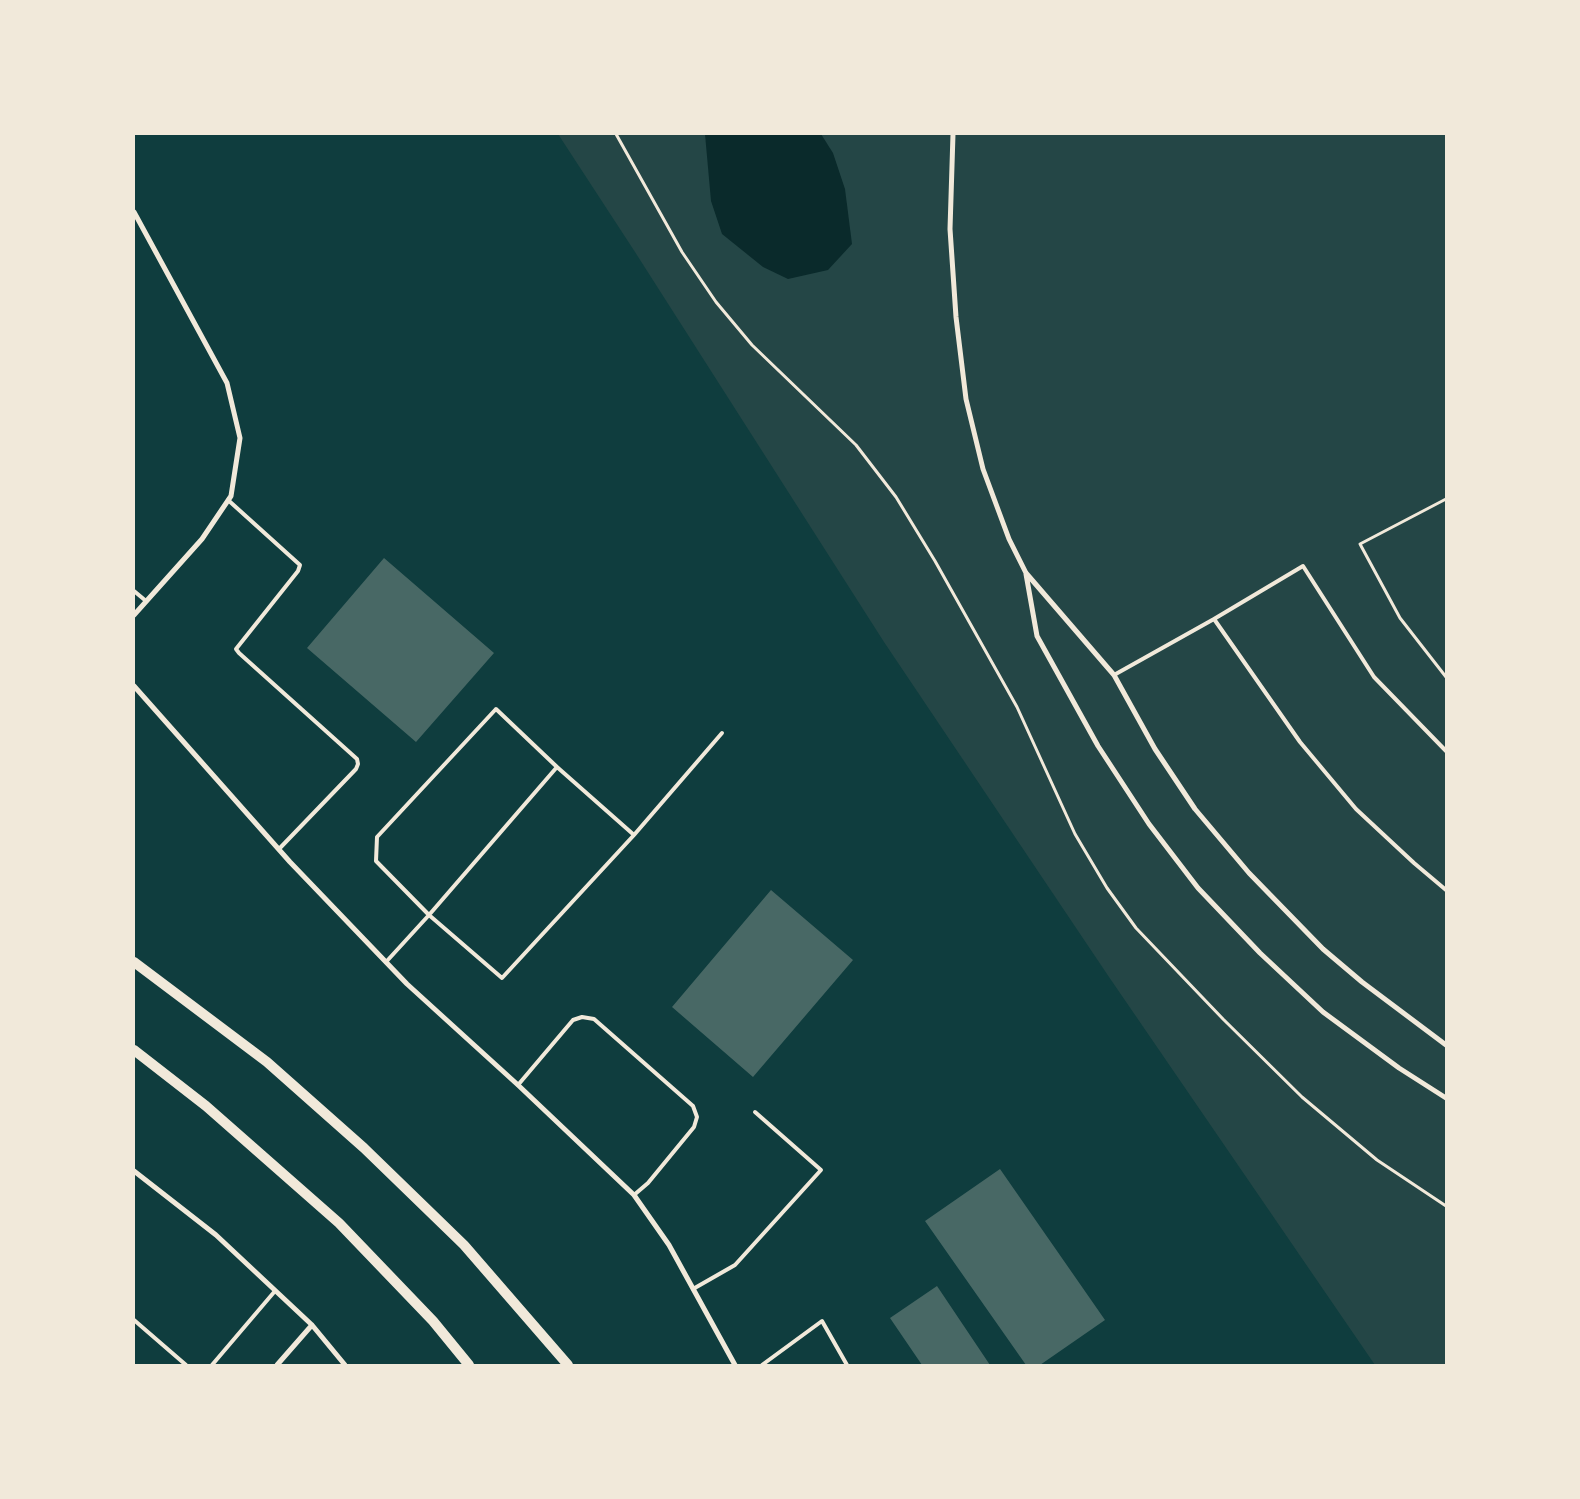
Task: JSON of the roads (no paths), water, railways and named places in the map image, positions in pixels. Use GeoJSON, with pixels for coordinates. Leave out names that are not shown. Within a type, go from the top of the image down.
{"type":"FeatureCollection","features":[{"type":"Feature","properties":{"kind":"main road"},"geometry":{"type":"LineString","coordinates":[[134,962],[267,1062],[364,1148],[464,1246],[568,1365]]}},
{"type":"Feature","properties":{"kind":"main road"},"geometry":{"type":"LineString","coordinates":[[134,1050],[206,1106],[339,1223],[433,1321],[469,1365]]}},
{"type":"Feature","properties":{"kind":"street"},"geometry":{"type":"LineString","coordinates":[[953,134],[950,229],[956,317],[966,399],[983,469],[1009,539],[1026,573],[1114,675],[1155,749],[1195,809],[1249,873],[1323,949],[1369,988],[1446,1044]]}},
{"type":"Feature","properties":{"kind":"street"},"geometry":{"type":"LineString","coordinates":[[134,212],[227,383],[240,438],[231,496],[202,539],[134,615]]}},
{"type":"Feature","properties":{"kind":"street"},"geometry":{"type":"LineString","coordinates":[[1026,573],[1036,636],[1098,746],[1149,824],[1198,888],[1260,953],[1323,1012],[1399,1068],[1446,1098]]}},
{"type":"Feature","properties":{"kind":"street"},"geometry":{"type":"LineString","coordinates":[[134,686],[279,849],[386,962],[634,1195],[669,1245],[735,1365]]}},
{"type":"Feature","properties":{"kind":"street"},"geometry":{"type":"LineString","coordinates":[[134,1171],[216,1235],[312,1325],[345,1365]]}},
{"type":"Feature","properties":{"kind":"street"},"geometry":{"type":"LineString","coordinates":[[277,1365],[312,1325]]}},
{"type":"Feature","properties":{"kind":"lane"},"geometry":{"type":"LineString","coordinates":[[228,500],[300,565],[236,648],[239,653],[357,759],[358,764],[356,769],[279,849]]}},
{"type":"Feature","properties":{"kind":"lane"},"geometry":{"type":"LineString","coordinates":[[1114,675],[1214,620],[1303,566],[1374,677],[1446,751]]}},
{"type":"Feature","properties":{"kind":"lane"},"geometry":{"type":"LineString","coordinates":[[134,591],[146,601]]}},
{"type":"Feature","properties":{"kind":"lane"},"geometry":{"type":"LineString","coordinates":[[1214,620],[1300,742],[1356,809],[1446,890]]}},
{"type":"Feature","properties":{"kind":"lane"},"geometry":{"type":"LineString","coordinates":[[634,836],[496,709],[377,837],[376,861],[429,916],[502,978],[634,836],[722,733]]}},
{"type":"Feature","properties":{"kind":"lane"},"geometry":{"type":"LineString","coordinates":[[386,962],[429,916],[557,767]]}},
{"type":"Feature","properties":{"kind":"lane"},"geometry":{"type":"LineString","coordinates":[[518,1085],[573,1020],[582,1017],[594,1019],[693,1106],[697,1117],[694,1126],[648,1182],[634,1195]]}},
{"type":"Feature","properties":{"kind":"lane"},"geometry":{"type":"LineString","coordinates":[[693,1289],[735,1265],[821,1170],[755,1112]]}},
{"type":"Feature","properties":{"kind":"lane"},"geometry":{"type":"LineString","coordinates":[[212,1365],[276,1291]]}},
{"type":"Feature","properties":{"kind":"lane"},"geometry":{"type":"LineString","coordinates":[[134,1320],[186,1365]]}},
{"type":"Feature","properties":{"kind":"lane"},"geometry":{"type":"LineString","coordinates":[[762,1365],[822,1321],[847,1365]]}}]}
